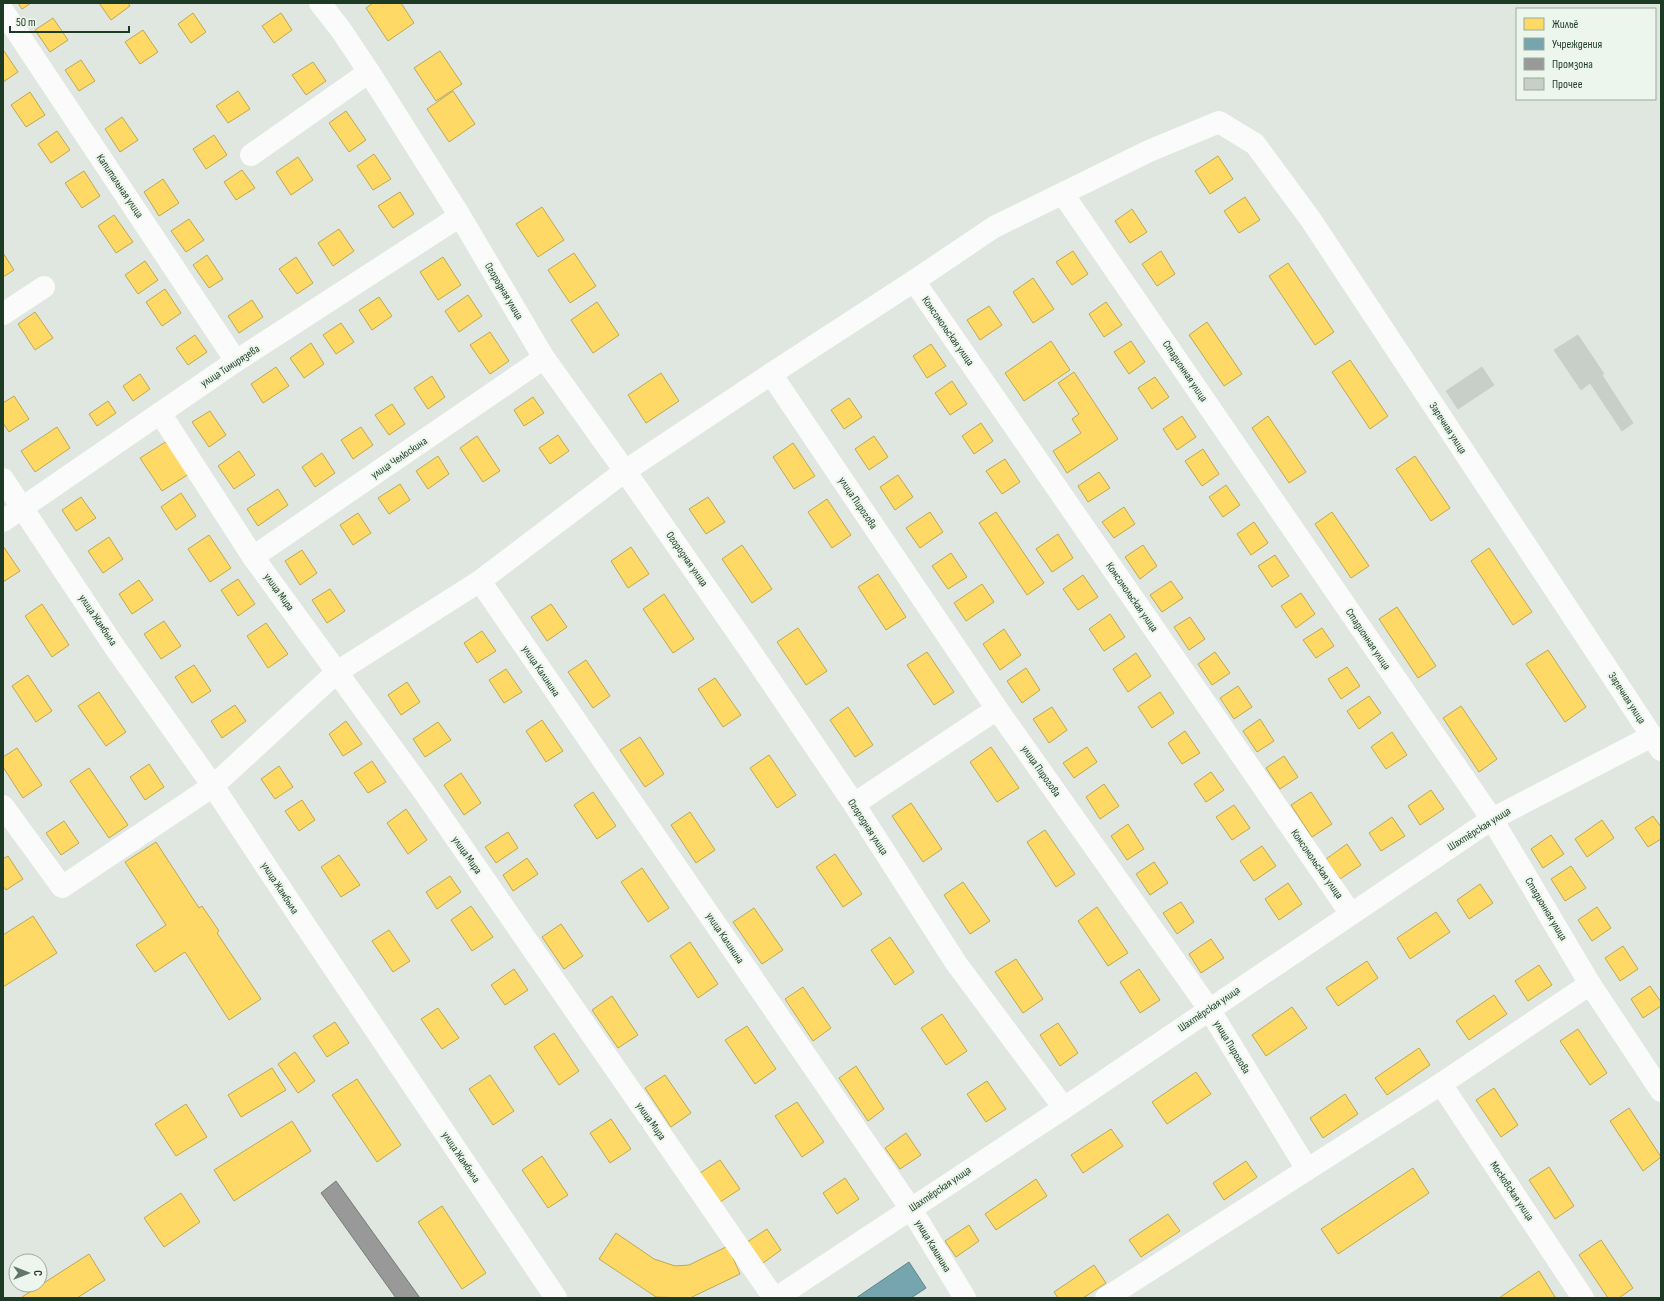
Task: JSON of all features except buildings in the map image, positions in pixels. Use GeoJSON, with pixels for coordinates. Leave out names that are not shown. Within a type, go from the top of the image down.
{"type":"FeatureCollection","features":[{"type":"Feature","properties":{"kind":"street","name":"Огородная улица"},"geometry":{"type":"LineString","coordinates":[[320,3],[341,30],[369,72],[460,216],[544,358],[751,652],[854,804],[956,963],[1064,1108]]}},
{"type":"Feature","properties":{"kind":"street","name":"Капитальная улица"},"geometry":{"type":"LineString","coordinates":[[3,11],[236,361]]}},
{"type":"Feature","properties":{"kind":"street"},"geometry":{"type":"LineString","coordinates":[[251,155],[369,72]]}},
{"type":"Feature","properties":{"kind":"street","name":"Заречная улица"},"geometry":{"type":"LineString","coordinates":[[1063,194],[1149,151],[1219,122],[1255,144],[1311,220],[1657,743]]}},
{"type":"Feature","properties":{"kind":"street"},"geometry":{"type":"LineString","coordinates":[[3,806],[62,887],[213,786],[337,672],[480,581],[625,471],[994,227],[1063,194]]}},
{"type":"Feature","properties":{"kind":"street","name":"Стадионная улица"},"geometry":{"type":"LineString","coordinates":[[1063,194],[1492,819],[1590,984],[1661,1091]]}},
{"type":"Feature","properties":{"kind":"street","name":"улица Тимирязева"},"geometry":{"type":"LineString","coordinates":[[3,521],[236,361],[460,216]]}},
{"type":"Feature","properties":{"kind":"street","name":"Комсомольская улица"},"geometry":{"type":"LineString","coordinates":[[914,281],[1351,914]]}},
{"type":"Feature","properties":{"kind":"street"},"geometry":{"type":"LineString","coordinates":[[3,314],[44,287]]}},
{"type":"Feature","properties":{"kind":"street","name":"улица Челюскина"},"geometry":{"type":"LineString","coordinates":[[253,557],[544,358]]}},
{"type":"Feature","properties":{"kind":"street","name":"улица Пирогова"},"geometry":{"type":"LineString","coordinates":[[771,374],[997,709],[1209,1009],[1307,1170]]}},
{"type":"Feature","properties":{"kind":"street","name":"улица Мира"},"geometry":{"type":"LineString","coordinates":[[160,413],[253,557],[426,796],[775,1298]]}},
{"type":"Feature","properties":{"kind":"street","name":"улица Жамбыла"},"geometry":{"type":"LineString","coordinates":[[3,479],[116,649],[213,786],[556,1298]]}},
{"type":"Feature","properties":{"kind":"street","name":"улица Калинина"},"geometry":{"type":"LineString","coordinates":[[480,581],[911,1209],[965,1298]]}},
{"type":"Feature","properties":{"kind":"street"},"geometry":{"type":"LineString","coordinates":[[854,804],[997,709]]}},
{"type":"Feature","properties":{"kind":"street","name":"Шахтёрская улица"},"geometry":{"type":"LineString","coordinates":[[775,1298],[1064,1108],[1492,819],[1657,743]]}},
{"type":"Feature","properties":{"kind":"street"},"geometry":{"type":"LineString","coordinates":[[1106,1298],[1441,1084],[1590,984]]}},
{"type":"Feature","properties":{"kind":"street","name":"Московская улица"},"geometry":{"type":"LineString","coordinates":[[1441,1084],[1583,1298]]}}]}
